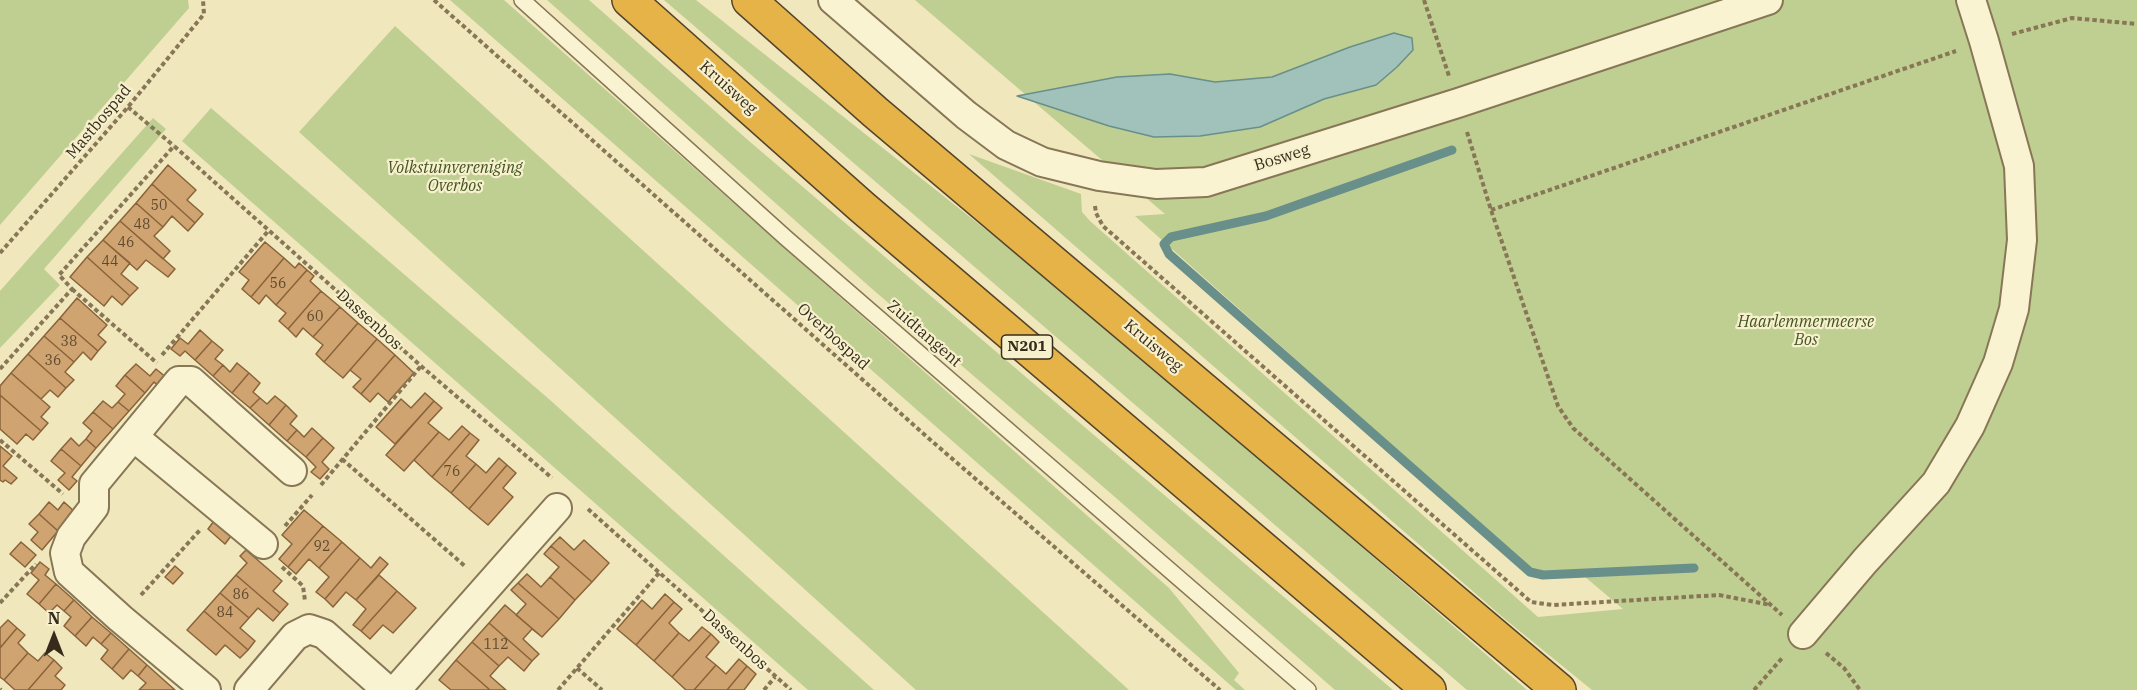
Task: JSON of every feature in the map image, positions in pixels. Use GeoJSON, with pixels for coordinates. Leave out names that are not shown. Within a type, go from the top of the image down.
{"type":"FeatureCollection","features":[{"type":"Feature","properties":{"kind":"highway","name":"Kruisweg"},"geometry":{"type":"LineString","coordinates":[[629,0],[862,207],[1429,690]]}},
{"type":"Feature","properties":{"kind":"highway","name":"Kruisweg"},"geometry":{"type":"LineString","coordinates":[[749,0],[875,112],[1559,690]]}},
{"type":"Feature","properties":{"kind":"street","name":"Bosweg"},"geometry":{"type":"LineString","coordinates":[[833,0],[966,115],[1006,145],[1042,162],[1099,176],[1156,184],[1206,182],[1458,103],[1768,0]]}},
{"type":"Feature","properties":{"kind":"street"},"geometry":{"type":"LineString","coordinates":[[1803,634],[1936,483],[1970,426],[1998,363],[2014,309],[2022,240],[2019,166],[1971,0]]}},
{"type":"Feature","properties":{"kind":"street"},"geometry":{"type":"LineString","coordinates":[[206,690],[69,572],[65,553],[71,537],[94,507],[94,484],[179,381],[191,381],[292,471]]}},
{"type":"Feature","properties":{"kind":"street"},"geometry":{"type":"LineString","coordinates":[[134,437],[263,547]]}},
{"type":"Feature","properties":{"kind":"street"},"geometry":{"type":"LineString","coordinates":[[396,690],[488,586],[569,505]]}},
{"type":"Feature","properties":{"kind":"street"},"geometry":{"type":"LineString","coordinates":[[249,690],[295,636],[309,629],[324,634],[387,690]]}},
{"type":"Feature","properties":{"kind":"lane","name":"Zuidtangent"},"geometry":{"type":"LineString","coordinates":[[522,0],[786,238],[1308,690]]}},
{"type":"Feature","properties":{"kind":"path","name":"Mastbospad"},"geometry":{"type":"LineString","coordinates":[[0,253],[128,107],[204,14],[203,0]]}},
{"type":"Feature","properties":{"kind":"path","name":"Overbospad"},"geometry":{"type":"LineString","coordinates":[[434,0],[934,442],[1220,690]]}},
{"type":"Feature","properties":{"kind":"path"},"geometry":{"type":"LineString","coordinates":[[1099,176],[1094,200],[1096,213],[1103,226],[1532,602],[1553,605],[1719,595],[1771,605],[1573,428],[1558,406],[1491,210],[1424,0]]}},
{"type":"Feature","properties":{"kind":"path"},"geometry":{"type":"LineString","coordinates":[[1491,210],[1984,41],[2072,18],[2137,24]]}},
{"type":"Feature","properties":{"kind":"path","name":"Dassenbos"},"geometry":{"type":"LineString","coordinates":[[128,107],[421,366],[553,479]]}},
{"type":"Feature","properties":{"kind":"path"},"geometry":{"type":"LineString","coordinates":[[174,146],[59,275],[72,289],[179,381]]}},
{"type":"Feature","properties":{"kind":"path"},"geometry":{"type":"LineString","coordinates":[[156,362],[269,230]]}},
{"type":"Feature","properties":{"kind":"path"},"geometry":{"type":"LineString","coordinates":[[0,369],[72,289]]}},
{"type":"Feature","properties":{"kind":"path"},"geometry":{"type":"LineString","coordinates":[[309,629],[303,586],[263,547],[421,366]]}},
{"type":"Feature","properties":{"kind":"path"},"geometry":{"type":"LineString","coordinates":[[0,440],[89,516]]}},
{"type":"Feature","properties":{"kind":"path"},"geometry":{"type":"LineString","coordinates":[[342,459],[488,586]]}},
{"type":"Feature","properties":{"kind":"path","name":"Dassenbos"},"geometry":{"type":"LineString","coordinates":[[569,505],[659,573],[791,690]]}},
{"type":"Feature","properties":{"kind":"path"},"geometry":{"type":"LineString","coordinates":[[120,618],[219,509]]}},
{"type":"Feature","properties":{"kind":"path"},"geometry":{"type":"LineString","coordinates":[[0,603],[47,552],[65,553]]}},
{"type":"Feature","properties":{"kind":"path"},"geometry":{"type":"LineString","coordinates":[[558,690],[659,573]]}},
{"type":"Feature","properties":{"kind":"path"},"geometry":{"type":"LineString","coordinates":[[1754,690],[1803,634],[1844,668],[1860,690]]}},
{"type":"Feature","properties":{"kind":"path"},"geometry":{"type":"LineString","coordinates":[[577,668],[602,690]]}},
{"type":"Feature","properties":{"kind":"path"},"geometry":{"type":"LineString","coordinates":[[764,690],[776,677]]}},
{"type":"Feature","properties":{"kind":"green space"},"geometry":{"type":"Polygon","coordinates":[[[0,0],[188,0],[189,8],[0,225],[0,0]]]}},
{"type":"Feature","properties":{"kind":"green space"},"geometry":{"type":"Polygon","coordinates":[[[450,0],[504,0],[1169,588],[1239,673],[1234,680],[1245,690],[1236,690],[450,0]]]}},
{"type":"Feature","properties":{"kind":"green space"},"geometry":{"type":"Polygon","coordinates":[[[547,0],[589,0],[749,141],[1393,690],[1335,690],[871,288],[547,0]]]}},
{"type":"Feature","properties":{"kind":"green space"},"geometry":{"type":"Polygon","coordinates":[[[664,0],[696,0],[1004,244],[1148,362],[1527,690],[1467,690],[664,0]]]}},
{"type":"Feature","properties":{"kind":"green space","name":"Haarlemmermeerse Bos"},"geometry":{"type":"Polygon","coordinates":[[[915,0],[2137,0],[2137,690],[1592,690],[1506,620],[969,154],[1081,194],[1082,212],[1090,221],[1538,617],[1623,609],[1584,576],[1535,573],[1135,216],[1165,214],[915,0]]]}},
{"type":"Feature","properties":{"kind":"green space","name":"Volkstuinvereniging Overbos"},"geometry":{"type":"Polygon","coordinates":[[[395,26],[1129,690],[916,690],[299,132],[395,26]]]}},
{"type":"Feature","properties":{"kind":"green space"},"geometry":{"type":"Polygon","coordinates":[[[211,108],[550,400],[874,690],[808,690],[182,141],[211,108]]]}},
{"type":"Feature","properties":{"kind":"green space"},"geometry":{"type":"Polygon","coordinates":[[[153,118],[166,129],[44,269],[60,285],[0,348],[0,291],[153,118]]]}},
{"type":"Feature","properties":{"kind":"water"},"geometry":{"type":"Polygon","coordinates":[[[1394,33],[1412,38],[1413,50],[1376,85],[1324,99],[1260,127],[1200,136],[1154,137],[1109,126],[1017,96],[1117,77],[1170,74],[1215,82],[1272,77],[1394,33]]]}},
{"type":"Feature","properties":{"kind":"building"},"geometry":{"type":"Polygon","coordinates":[[[168,165],[196,190],[187,200],[203,214],[195,223],[152,184],[168,165]]]}},
{"type":"Feature","properties":{"kind":"building"},"geometry":{"type":"Polygon","coordinates":[[[152,184],[195,223],[188,231],[172,216],[163,227],[136,203],[152,184]]]}},
{"type":"Feature","properties":{"kind":"building"},"geometry":{"type":"Polygon","coordinates":[[[136,203],[163,227],[154,236],[170,251],[163,259],[120,221],[136,203]]]}},
{"type":"Feature","properties":{"kind":"building"},"geometry":{"type":"Polygon","coordinates":[[[120,221],[175,269],[168,277],[146,260],[137,270],[103,240],[120,221]]]}},
{"type":"Feature","properties":{"kind":"building"},"geometry":{"type":"Polygon","coordinates":[[[103,240],[130,263],[121,274],[138,288],[130,296],[87,257],[103,240]]]}},
{"type":"Feature","properties":{"kind":"building"},"geometry":{"type":"Polygon","coordinates":[[[265,242],[284,258],[251,297],[242,289],[249,280],[239,272],[265,242]]]}},
{"type":"Feature","properties":{"kind":"building"},"geometry":{"type":"Polygon","coordinates":[[[87,257],[130,296],[122,305],[112,296],[104,306],[70,277],[87,257]]]}},
{"type":"Feature","properties":{"kind":"building"},"geometry":{"type":"Polygon","coordinates":[[[284,258],[295,268],[299,263],[307,270],[276,305],[266,295],[259,304],[251,297],[284,258]]]}},
{"type":"Feature","properties":{"kind":"building"},"geometry":{"type":"Polygon","coordinates":[[[307,270],[314,276],[310,281],[321,291],[288,329],[279,321],[286,313],[276,305],[307,270]]]}},
{"type":"Feature","properties":{"kind":"building"},"geometry":{"type":"Polygon","coordinates":[[[321,291],[340,307],[313,337],[303,328],[296,337],[288,329],[321,291]]]}},
{"type":"Feature","properties":{"kind":"building"},"geometry":{"type":"Polygon","coordinates":[[[77,298],[107,325],[98,335],[106,342],[98,351],[60,318],[77,298]]]}},
{"type":"Feature","properties":{"kind":"building"},"geometry":{"type":"Polygon","coordinates":[[[340,307],[358,323],[324,362],[316,354],[323,345],[313,337],[340,307]]]}},
{"type":"Feature","properties":{"kind":"building"},"geometry":{"type":"Polygon","coordinates":[[[60,318],[98,351],[91,360],[83,352],[74,362],[44,336],[60,318]]]}},
{"type":"Feature","properties":{"kind":"building"},"geometry":{"type":"Polygon","coordinates":[[[358,323],[377,339],[343,378],[324,362],[358,323]]]}},
{"type":"Feature","properties":{"kind":"building"},"geometry":{"type":"Polygon","coordinates":[[[200,330],[212,341],[195,360],[185,351],[180,356],[171,349],[180,338],[188,344],[200,330]]]}},
{"type":"Feature","properties":{"kind":"building"},"geometry":{"type":"Polygon","coordinates":[[[44,336],[74,362],[65,372],[74,380],[66,388],[28,354],[44,336]]]}},
{"type":"Feature","properties":{"kind":"building"},"geometry":{"type":"Polygon","coordinates":[[[377,339],[395,355],[361,394],[353,387],[361,379],[350,370],[377,339]]]}},
{"type":"Feature","properties":{"kind":"building"},"geometry":{"type":"Polygon","coordinates":[[[212,341],[223,350],[215,359],[223,365],[213,376],[195,360],[212,341]]]}},
{"type":"Feature","properties":{"kind":"building"},"geometry":{"type":"Polygon","coordinates":[[[28,354],[66,388],[58,397],[50,390],[41,399],[11,373],[28,354]]]}},
{"type":"Feature","properties":{"kind":"building"},"geometry":{"type":"Polygon","coordinates":[[[395,355],[414,373],[388,402],[378,393],[370,402],[361,394],[395,355]]]}},
{"type":"Feature","properties":{"kind":"building"},"geometry":{"type":"Polygon","coordinates":[[[237,363],[249,373],[232,393],[213,376],[223,365],[230,372],[237,363]]]}},
{"type":"Feature","properties":{"kind":"building"},"geometry":{"type":"Polygon","coordinates":[[[136,364],[150,376],[156,369],[167,378],[159,387],[154,382],[145,393],[125,375],[136,364]]]}},
{"type":"Feature","properties":{"kind":"building"},"geometry":{"type":"Polygon","coordinates":[[[11,373],[50,407],[41,417],[48,423],[41,431],[0,395],[0,386],[11,373]]]}},
{"type":"Feature","properties":{"kind":"building"},"geometry":{"type":"Polygon","coordinates":[[[249,373],[260,383],[253,392],[260,398],[250,408],[232,393],[249,373]]]}},
{"type":"Feature","properties":{"kind":"building"},"geometry":{"type":"Polygon","coordinates":[[[125,375],[145,393],[129,411],[118,402],[125,394],[116,386],[125,375]]]}},
{"type":"Feature","properties":{"kind":"building"},"geometry":{"type":"Polygon","coordinates":[[[425,393],[434,401],[395,444],[376,427],[401,399],[411,408],[425,393]]]}},
{"type":"Feature","properties":{"kind":"building"},"geometry":{"type":"Polygon","coordinates":[[[0,395],[41,431],[33,440],[26,434],[17,444],[0,429],[0,395]]]}},
{"type":"Feature","properties":{"kind":"building"},"geometry":{"type":"Polygon","coordinates":[[[275,396],[286,405],[269,425],[250,408],[260,398],[267,404],[275,396]]]}},
{"type":"Feature","properties":{"kind":"building"},"geometry":{"type":"Polygon","coordinates":[[[103,401],[112,408],[118,402],[129,411],[113,429],[93,412],[103,401]]]}},
{"type":"Feature","properties":{"kind":"building"},"geometry":{"type":"Polygon","coordinates":[[[434,401],[442,408],[428,423],[439,432],[404,471],[386,455],[434,401]]]}},
{"type":"Feature","properties":{"kind":"building"},"geometry":{"type":"Polygon","coordinates":[[[286,405],[297,416],[290,424],[297,430],[287,441],[269,425],[286,405]]]}},
{"type":"Feature","properties":{"kind":"building"},"geometry":{"type":"Polygon","coordinates":[[[93,412],[113,429],[96,448],[86,439],[92,431],[83,423],[93,412]]]}},
{"type":"Feature","properties":{"kind":"building"},"geometry":{"type":"Polygon","coordinates":[[[462,426],[470,433],[432,477],[414,460],[439,432],[449,440],[462,426]]]}},
{"type":"Feature","properties":{"kind":"building"},"geometry":{"type":"Polygon","coordinates":[[[312,428],[323,438],[306,457],[287,441],[297,430],[304,437],[312,428]]]}},
{"type":"Feature","properties":{"kind":"building"},"geometry":{"type":"Polygon","coordinates":[[[470,433],[479,440],[466,456],[476,464],[451,493],[432,477],[470,433]]]}},
{"type":"Feature","properties":{"kind":"building"},"geometry":{"type":"Polygon","coordinates":[[[71,438],[79,446],[86,439],[96,448],[81,466],[61,449],[71,438]]]}},
{"type":"Feature","properties":{"kind":"building"},"geometry":{"type":"Polygon","coordinates":[[[323,438],[334,448],[322,462],[329,469],[320,479],[311,472],[316,467],[306,457],[323,438]]]}},
{"type":"Feature","properties":{"kind":"building"},"geometry":{"type":"Polygon","coordinates":[[[0,446],[12,456],[3,466],[17,478],[11,484],[0,480],[0,446]]]}},
{"type":"Feature","properties":{"kind":"building"},"geometry":{"type":"Polygon","coordinates":[[[61,449],[81,466],[72,477],[77,481],[69,490],[58,480],[65,473],[51,461],[61,449]]]}},
{"type":"Feature","properties":{"kind":"building"},"geometry":{"type":"Polygon","coordinates":[[[499,458],[507,465],[469,509],[451,493],[476,464],[486,473],[499,458]]]}},
{"type":"Feature","properties":{"kind":"building"},"geometry":{"type":"Polygon","coordinates":[[[507,465],[516,473],[503,488],[513,497],[488,525],[469,509],[507,465]]]}},
{"type":"Feature","properties":{"kind":"building"},"geometry":{"type":"Polygon","coordinates":[[[49,502],[58,510],[64,502],[75,512],[58,531],[39,514],[49,502]]]}},
{"type":"Feature","properties":{"kind":"building"},"geometry":{"type":"Polygon","coordinates":[[[304,510],[323,526],[288,567],[279,559],[292,544],[282,535],[304,510]]]}},
{"type":"Feature","properties":{"kind":"building"},"geometry":{"type":"Polygon","coordinates":[[[39,514],[58,531],[42,550],[31,540],[38,532],[29,524],[39,514]]]}},
{"type":"Feature","properties":{"kind":"building"},"geometry":{"type":"Polygon","coordinates":[[[214,521],[231,536],[225,544],[208,529],[214,521]]]}},
{"type":"Feature","properties":{"kind":"building"},"geometry":{"type":"Polygon","coordinates":[[[323,526],[342,542],[319,568],[309,559],[296,574],[288,567],[323,526]]]}},
{"type":"Feature","properties":{"kind":"building"},"geometry":{"type":"Polygon","coordinates":[[[560,537],[574,550],[584,540],[609,563],[592,582],[551,546],[560,537]]]}},
{"type":"Feature","properties":{"kind":"building"},"geometry":{"type":"Polygon","coordinates":[[[21,542],[36,555],[25,567],[10,554],[21,542]]]}},
{"type":"Feature","properties":{"kind":"building"},"geometry":{"type":"Polygon","coordinates":[[[342,542],[360,558],[325,599],[316,592],[329,577],[319,568],[342,542]]]}},
{"type":"Feature","properties":{"kind":"building"},"geometry":{"type":"Polygon","coordinates":[[[551,546],[592,582],[575,600],[550,577],[559,567],[544,554],[551,546]]]}},
{"type":"Feature","properties":{"kind":"building"},"geometry":{"type":"Polygon","coordinates":[[[246,550],[282,581],[273,591],[288,604],[280,613],[236,575],[247,563],[240,556],[246,550]]]}},
{"type":"Feature","properties":{"kind":"building"},"geometry":{"type":"Polygon","coordinates":[[[380,557],[388,564],[356,600],[346,592],[333,607],[325,599],[360,558],[371,568],[380,557]]]}},
{"type":"Feature","properties":{"kind":"building"},"geometry":{"type":"Polygon","coordinates":[[[40,562],[49,569],[45,575],[56,584],[39,604],[27,594],[39,580],[31,573],[40,562]]]}},
{"type":"Feature","properties":{"kind":"building"},"geometry":{"type":"Polygon","coordinates":[[[175,566],[183,573],[173,584],[165,577],[175,566]]]}},
{"type":"Feature","properties":{"kind":"building"},"geometry":{"type":"Polygon","coordinates":[[[527,574],[541,587],[550,577],[575,600],[559,619],[518,583],[527,574]]]}},
{"type":"Feature","properties":{"kind":"building"},"geometry":{"type":"Polygon","coordinates":[[[236,575],[280,613],[273,621],[258,608],[249,618],[220,593],[236,575]]]}},
{"type":"Feature","properties":{"kind":"building"},"geometry":{"type":"Polygon","coordinates":[[[379,575],[397,591],[361,631],[353,625],[366,609],[356,600],[379,575]]]}},
{"type":"Feature","properties":{"kind":"building"},"geometry":{"type":"Polygon","coordinates":[[[518,583],[559,619],[542,637],[516,615],[526,604],[511,590],[518,583]]]}},
{"type":"Feature","properties":{"kind":"building"},"geometry":{"type":"Polygon","coordinates":[[[56,584],[74,600],[64,611],[57,605],[49,613],[39,604],[56,584]]]}},
{"type":"Feature","properties":{"kind":"building"},"geometry":{"type":"Polygon","coordinates":[[[397,591],[416,608],[393,633],[383,625],[370,639],[361,631],[397,591]]]}},
{"type":"Feature","properties":{"kind":"building"},"geometry":{"type":"Polygon","coordinates":[[[220,593],[249,618],[240,628],[255,641],[248,650],[204,611],[220,593]]]}},
{"type":"Feature","properties":{"kind":"building"},"geometry":{"type":"Polygon","coordinates":[[[665,594],[674,602],[636,645],[617,629],[642,600],[652,609],[665,594]]]}},
{"type":"Feature","properties":{"kind":"building"},"geometry":{"type":"Polygon","coordinates":[[[74,600],[92,617],[75,636],[64,626],[71,617],[64,611],[74,600]]]}},
{"type":"Feature","properties":{"kind":"building"},"geometry":{"type":"Polygon","coordinates":[[[674,602],[682,609],[669,623],[679,633],[654,661],[636,645],[674,602]]]}},
{"type":"Feature","properties":{"kind":"building"},"geometry":{"type":"Polygon","coordinates":[[[505,605],[542,637],[532,629],[523,639],[539,654],[532,661],[489,623],[505,605]]]}},
{"type":"Feature","properties":{"kind":"building"},"geometry":{"type":"Polygon","coordinates":[[[204,611],[248,650],[240,658],[225,645],[216,655],[187,630],[204,611]]]}},
{"type":"Feature","properties":{"kind":"building"},"geometry":{"type":"Polygon","coordinates":[[[92,617],[111,633],[101,644],[93,637],[86,646],[75,636],[92,617]]]}},
{"type":"Feature","properties":{"kind":"building"},"geometry":{"type":"Polygon","coordinates":[[[8,620],[17,628],[0,648],[0,628],[8,620]]]}},
{"type":"Feature","properties":{"kind":"building"},"geometry":{"type":"Polygon","coordinates":[[[489,623],[532,661],[524,671],[508,657],[499,666],[472,642],[489,623]]]}},
{"type":"Feature","properties":{"kind":"building"},"geometry":{"type":"Polygon","coordinates":[[[702,627],[711,634],[672,677],[654,661],[679,633],[689,641],[702,627]]]}},
{"type":"Feature","properties":{"kind":"building"},"geometry":{"type":"Polygon","coordinates":[[[17,628],[25,635],[18,643],[28,653],[4,680],[0,677],[0,648],[17,628]]]}},
{"type":"Feature","properties":{"kind":"building"},"geometry":{"type":"Polygon","coordinates":[[[111,633],[129,649],[112,669],[101,659],[108,650],[101,644],[111,633]]]}},
{"type":"Feature","properties":{"kind":"building"},"geometry":{"type":"Polygon","coordinates":[[[711,634],[719,642],[706,657],[716,665],[694,690],[686,690],[672,677],[711,634]]]}},
{"type":"Feature","properties":{"kind":"building"},"geometry":{"type":"Polygon","coordinates":[[[472,642],[499,666],[490,676],[506,690],[490,690],[456,660],[472,642]]]}},
{"type":"Feature","properties":{"kind":"building"},"geometry":{"type":"Polygon","coordinates":[[[129,649],[147,665],[138,676],[131,670],[123,679],[112,669],[129,649]]]}},
{"type":"Feature","properties":{"kind":"building"},"geometry":{"type":"Polygon","coordinates":[[[28,653],[38,661],[45,653],[54,660],[28,690],[15,690],[4,680],[28,653]]]}},
{"type":"Feature","properties":{"kind":"building"},"geometry":{"type":"Polygon","coordinates":[[[739,659],[747,666],[727,690],[694,690],[716,665],[726,674],[739,659]]]}},
{"type":"Feature","properties":{"kind":"building"},"geometry":{"type":"Polygon","coordinates":[[[54,660],[62,668],[55,676],[65,685],[61,690],[28,690],[54,660]]]}},
{"type":"Feature","properties":{"kind":"building"},"geometry":{"type":"Polygon","coordinates":[[[456,660],[490,690],[451,690],[439,680],[456,660]]]}},
{"type":"Feature","properties":{"kind":"building"},"geometry":{"type":"Polygon","coordinates":[[[147,665],[175,690],[139,690],[146,683],[138,676],[147,665]]]}},
{"type":"Feature","properties":{"kind":"building"},"geometry":{"type":"Polygon","coordinates":[[[747,666],[756,674],[744,690],[727,690],[747,666]]]}},
{"type":"Feature","properties":{"kind":"waterway"},"geometry":{"type":"LineString","coordinates":[[1452,150],[1266,216],[1171,237],[1164,244],[1169,254],[1530,572],[1543,575],[1694,568]]}}]}
